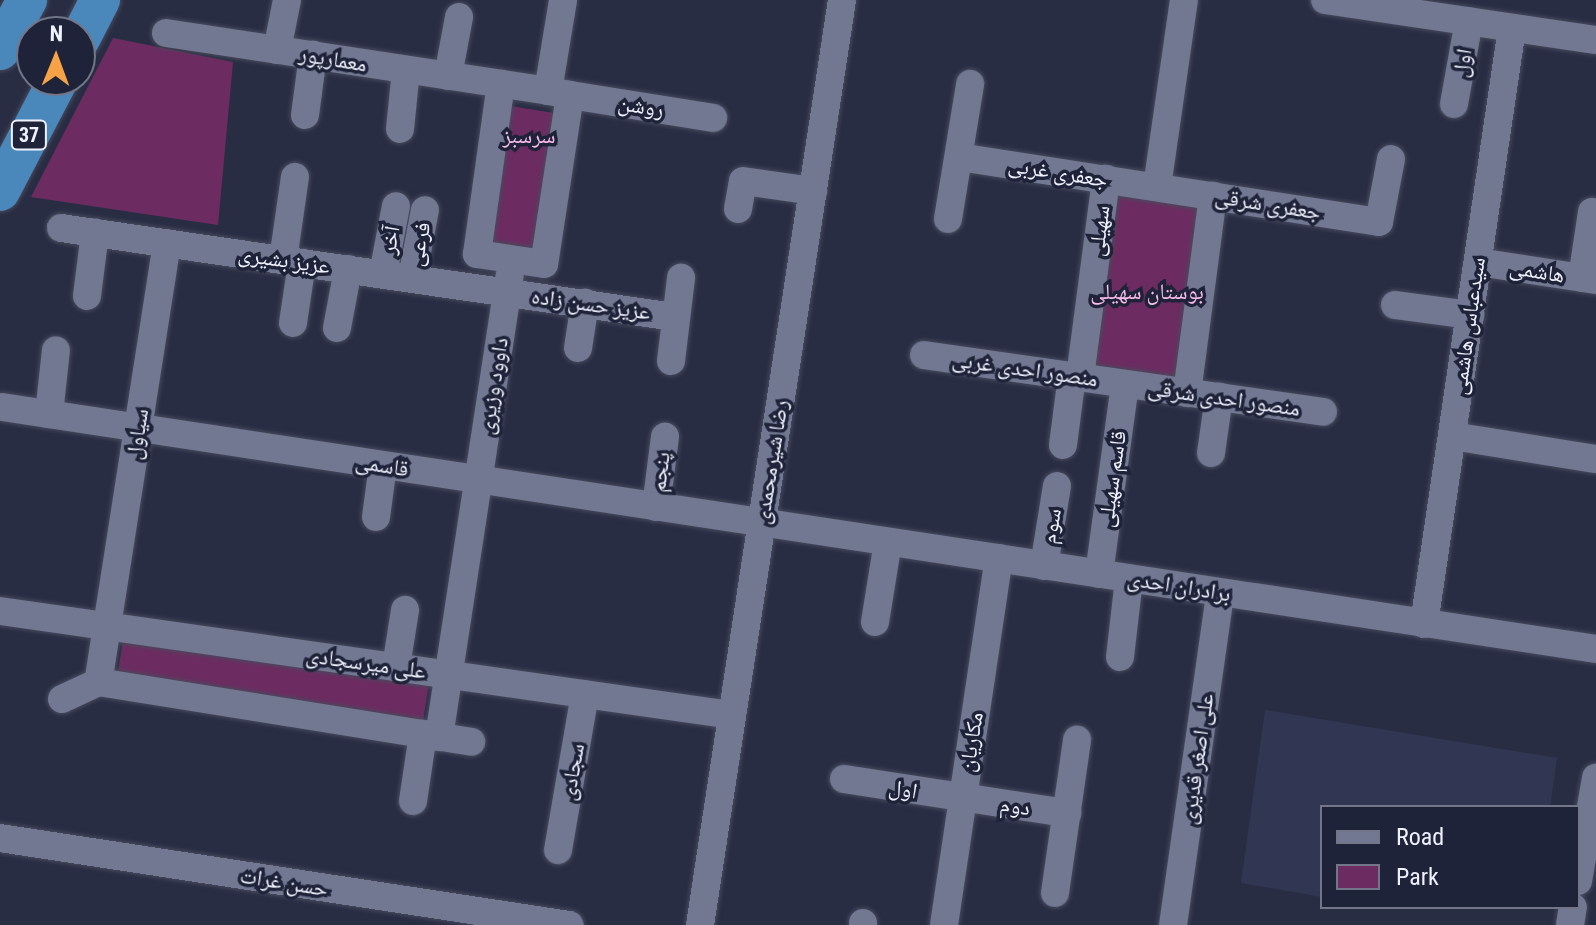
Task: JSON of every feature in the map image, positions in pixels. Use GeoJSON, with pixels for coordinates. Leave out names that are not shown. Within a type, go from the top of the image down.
{"type":"FeatureCollection","features":[{"type":"Feature","properties":{"kind":"highway"},"geometry":{"type":"LineString","coordinates":[[0,50],[27,0]]}},
{"type":"Feature","properties":{"kind":"highway","name":"37"},"geometry":{"type":"LineString","coordinates":[[0,191],[50,96]]}},
{"type":"Feature","properties":{"kind":"street"},"geometry":{"type":"LineString","coordinates":[[277,50],[287,0]]}},
{"type":"Feature","properties":{"kind":"street"},"geometry":{"type":"LineString","coordinates":[[559,93],[501,84],[477,254],[544,264],[559,93],[563,0]]}},
{"type":"Feature","properties":{"kind":"street","name":"رضا شیرمحمدی"},"geometry":{"type":"LineString","coordinates":[[700,925],[842,0]]}},
{"type":"Feature","properties":{"kind":"street"},"geometry":{"type":"LineString","coordinates":[[1157,187],[1184,0]]}},
{"type":"Feature","properties":{"kind":"street"},"geometry":{"type":"LineString","coordinates":[[1325,0],[1596,40]]}},
{"type":"Feature","properties":{"kind":"street"},"geometry":{"type":"LineString","coordinates":[[448,76],[459,17]]}},
{"type":"Feature","properties":{"kind":"street","name":"اول"},"geometry":{"type":"LineString","coordinates":[[1454,104],[1469,21]]}},
{"type":"Feature","properties":{"kind":"street","name":"سیدعباس هاشمی"},"geometry":{"type":"LineString","coordinates":[[1424,624],[1512,28]]}},
{"type":"Feature","properties":{"kind":"street","name":"معمارپور"},"geometry":{"type":"LineString","coordinates":[[166,33],[501,84]]}},
{"type":"Feature","properties":{"kind":"street"},"geometry":{"type":"LineString","coordinates":[[305,115],[313,55]]}},
{"type":"Feature","properties":{"kind":"street"},"geometry":{"type":"LineString","coordinates":[[400,129],[406,70]]}},
{"type":"Feature","properties":{"kind":"street"},"geometry":{"type":"LineString","coordinates":[[948,219],[970,84]]}},
{"type":"Feature","properties":{"kind":"street","name":"روشن"},"geometry":{"type":"LineString","coordinates":[[559,93],[713,118]]}},
{"type":"Feature","properties":{"kind":"street","name":"جعفری غربی"},"geometry":{"type":"LineString","coordinates":[[959,157],[1157,187]]}},
{"type":"Feature","properties":{"kind":"street","name":"جعفری شرقی"},"geometry":{"type":"LineString","coordinates":[[1157,187],[1379,222],[1391,159]]}},
{"type":"Feature","properties":{"kind":"street"},"geometry":{"type":"LineString","coordinates":[[293,323],[295,177]]}},
{"type":"Feature","properties":{"kind":"street","name":"سهیلی"},"geometry":{"type":"LineString","coordinates":[[1063,445],[1106,179]]}},
{"type":"Feature","properties":{"kind":"street"},"geometry":{"type":"LineString","coordinates":[[738,209],[743,181],[813,191]]}},
{"type":"Feature","properties":{"kind":"street"},"geometry":{"type":"LineString","coordinates":[[1187,393],[1213,196]]}},
{"type":"Feature","properties":{"kind":"street","name":"آخر"},"geometry":{"type":"LineString","coordinates":[[383,274],[396,206]]}},
{"type":"Feature","properties":{"kind":"street","name":"فرعی"},"geometry":{"type":"LineString","coordinates":[[412,278],[425,210]]}},
{"type":"Feature","properties":{"kind":"street"},"geometry":{"type":"LineString","coordinates":[[1589,279],[1592,212]]}},
{"type":"Feature","properties":{"kind":"street","name":"عزیز بشیری"},"geometry":{"type":"LineString","coordinates":[[61,228],[507,292]]}},
{"type":"Feature","properties":{"kind":"street"},"geometry":{"type":"LineString","coordinates":[[87,296],[95,233]]}},
{"type":"Feature","properties":{"kind":"street","name":"سیاول"},"geometry":{"type":"LineString","coordinates":[[98,682],[167,243]]}},
{"type":"Feature","properties":{"kind":"street","name":"داوود وزیری"},"geometry":{"type":"LineString","coordinates":[[478,480],[513,260]]}},
{"type":"Feature","properties":{"kind":"street","name":"هاشمی"},"geometry":{"type":"LineString","coordinates":[[1478,262],[1589,279]]}},
{"type":"Feature","properties":{"kind":"street"},"geometry":{"type":"LineString","coordinates":[[337,328],[348,269]]}},
{"type":"Feature","properties":{"kind":"street"},"geometry":{"type":"LineString","coordinates":[[671,361],[681,278]]}},
{"type":"Feature","properties":{"kind":"street","name":"عزیز حسن زاده"},"geometry":{"type":"LineString","coordinates":[[507,292],[674,317]]}},
{"type":"Feature","properties":{"kind":"street"},"geometry":{"type":"LineString","coordinates":[[578,348],[585,303]]}},
{"type":"Feature","properties":{"kind":"street"},"geometry":{"type":"LineString","coordinates":[[1395,305],[1470,315]]}},
{"type":"Feature","properties":{"kind":"street"},"geometry":{"type":"LineString","coordinates":[[49,414],[56,350]]}},
{"type":"Feature","properties":{"kind":"street","name":"منصور احدی غربی"},"geometry":{"type":"LineString","coordinates":[[924,355],[1125,384]]}},
{"type":"Feature","properties":{"kind":"street","name":"منصور احدی شرقی"},"geometry":{"type":"LineString","coordinates":[[1125,384],[1323,412]]}},
{"type":"Feature","properties":{"kind":"street","name":"قاسم سهیلی"},"geometry":{"type":"LineString","coordinates":[[1099,574],[1125,384]]}},
{"type":"Feature","properties":{"kind":"street"},"geometry":{"type":"LineString","coordinates":[[1211,453],[1219,397]]}},
{"type":"Feature","properties":{"kind":"street","name":"قاسمی"},"geometry":{"type":"LineString","coordinates":[[2,407],[761,524]]}},
{"type":"Feature","properties":{"kind":"street"},"geometry":{"type":"LineString","coordinates":[[1452,436],[1596,459]]}},
{"type":"Feature","properties":{"kind":"street","name":"پنجم"},"geometry":{"type":"LineString","coordinates":[[656,507],[665,437]]}},
{"type":"Feature","properties":{"kind":"street"},"geometry":{"type":"LineString","coordinates":[[376,517],[383,465]]}},
{"type":"Feature","properties":{"kind":"street"},"geometry":{"type":"LineString","coordinates":[[413,801],[447,675],[478,480]]}},
{"type":"Feature","properties":{"kind":"street","name":"سوم"},"geometry":{"type":"LineString","coordinates":[[1044,566],[1057,486]]}},
{"type":"Feature","properties":{"kind":"street","name":"برادران احدی"},"geometry":{"type":"LineString","coordinates":[[761,524],[1596,649]]}},
{"type":"Feature","properties":{"kind":"street"},"geometry":{"type":"LineString","coordinates":[[875,622],[888,542]]}},
{"type":"Feature","properties":{"kind":"street","name":"مکاریان"},"geometry":{"type":"LineString","coordinates":[[944,925],[999,558]]}},
{"type":"Feature","properties":{"kind":"street"},"geometry":{"type":"LineString","coordinates":[[1120,657],[1129,579]]}},
{"type":"Feature","properties":{"kind":"street","name":"علی اصغر قدیری"},"geometry":{"type":"LineString","coordinates":[[1173,925],[1220,593]]}},
{"type":"Feature","properties":{"kind":"street"},"geometry":{"type":"LineString","coordinates":[[396,667],[405,610]]}},
{"type":"Feature","properties":{"kind":"street","name":"علی میرسجادی"},"geometry":{"type":"LineString","coordinates":[[0,611],[732,715]]}},
{"type":"Feature","properties":{"kind":"street"},"geometry":{"type":"LineString","coordinates":[[62,699],[98,682],[471,742]]}},
{"type":"Feature","properties":{"kind":"street","name":"سجادی"},"geometry":{"type":"LineString","coordinates":[[558,850],[585,694]]}},
{"type":"Feature","properties":{"kind":"street"},"geometry":{"type":"LineString","coordinates":[[1055,893],[1077,740]]}},
{"type":"Feature","properties":{"kind":"street"},"geometry":{"type":"LineString","coordinates":[[1580,870],[1596,778]]}},
{"type":"Feature","properties":{"kind":"street","name":"اول"},"geometry":{"type":"LineString","coordinates":[[844,779],[963,799]]}},
{"type":"Feature","properties":{"kind":"street","name":"دوم"},"geometry":{"type":"LineString","coordinates":[[963,799],[1067,813]]}},
{"type":"Feature","properties":{"kind":"street","name":"حسن غرات"},"geometry":{"type":"LineString","coordinates":[[0,838],[569,925]]}},
{"type":"Feature","properties":{"kind":"shaded area"},"geometry":{"type":"Polygon","coordinates":[[[1265,710],[1557,758],[1550,805],[1320,805],[1320,897],[1241,883],[1265,710]]]}},
{"type":"Feature","properties":{"kind":"green space"},"geometry":{"type":"Polygon","coordinates":[[[113,38],[233,62],[218,225],[31,197],[83,96],[96,96],[96,71],[113,38]]]}},
{"type":"Feature","properties":{"kind":"green space","name":"سرسبز"},"geometry":{"type":"Polygon","coordinates":[[[510,106],[555,113],[534,249],[489,241],[510,106]]]}},
{"type":"Feature","properties":{"kind":"green space","name":"بوستان سهیلی"},"geometry":{"type":"Polygon","coordinates":[[[1112,191],[1212,207],[1182,393],[1082,378],[1112,191]]]}},
{"type":"Feature","properties":{"kind":"green space"},"geometry":{"type":"Polygon","coordinates":[[[124,634],[429,682],[422,730],[116,681],[124,634]]]}}]}
